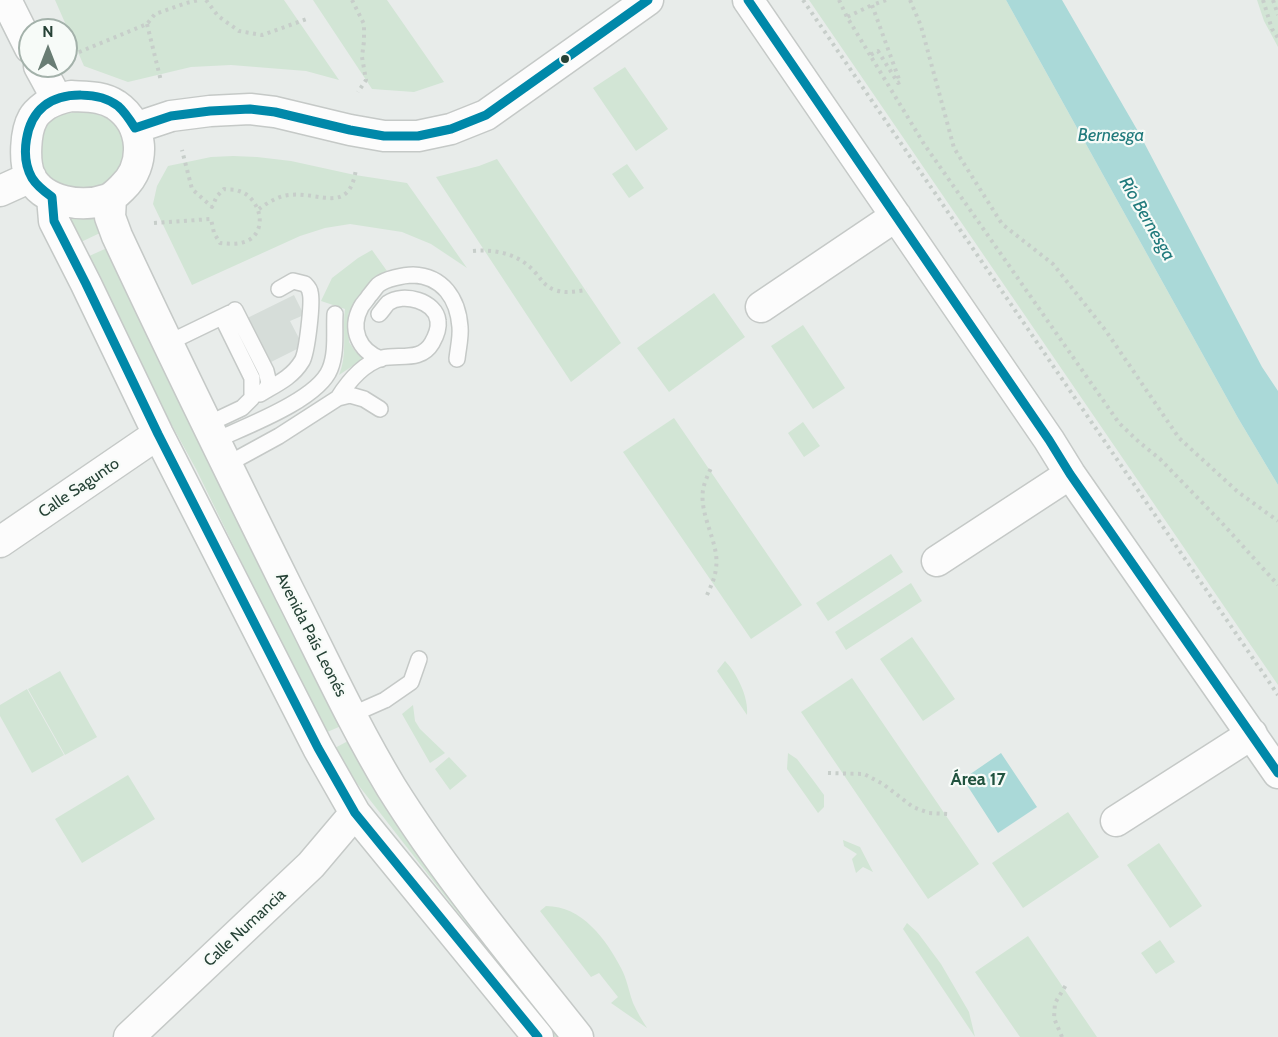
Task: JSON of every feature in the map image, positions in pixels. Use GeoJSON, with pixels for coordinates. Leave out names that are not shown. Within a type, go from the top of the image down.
{"type":"FeatureCollection","features":[{"type":"Feature","properties":{"kind":"street"},"geometry":{"type":"LineString","coordinates":[[6,0],[18,24]]}},
{"type":"Feature","properties":{"kind":"street"},"geometry":{"type":"LineString","coordinates":[[135,129],[171,116],[250,109],[275,112],[350,130],[384,135],[418,136],[451,129],[486,115],[648,0]]}},
{"type":"Feature","properties":{"kind":"street"},"geometry":{"type":"LineString","coordinates":[[748,0],[1070,474],[1278,773]]}},
{"type":"Feature","properties":{"kind":"street"},"geometry":{"type":"LineString","coordinates":[[46,78],[57,99]]}},
{"type":"Feature","properties":{"kind":"street"},"geometry":{"type":"LineString","coordinates":[[0,191],[41,187],[67,201],[82,203],[111,198],[126,184],[138,167],[140,148],[135,129],[127,114],[115,104],[101,98],[71,96],[57,99],[44,106],[33,118],[28,133],[27,162],[41,187],[54,221],[158,434],[318,748],[355,813],[538,1037]]}},
{"type":"Feature","properties":{"kind":"street","name":"Avenida País Leonés"},"geometry":{"type":"LineString","coordinates":[[111,198],[110,217],[117,236],[216,444],[351,715],[391,786],[431,847],[578,1037]]}},
{"type":"Feature","properties":{"kind":"street"},"geometry":{"type":"LineString","coordinates":[[761,307],[896,216]]}},
{"type":"Feature","properties":{"kind":"street","name":"Calle Sagunto"},"geometry":{"type":"LineString","coordinates":[[0,542],[158,434]]}},
{"type":"Feature","properties":{"kind":"street"},"geometry":{"type":"LineString","coordinates":[[937,561],[1070,474]]}},
{"type":"Feature","properties":{"kind":"street"},"geometry":{"type":"LineString","coordinates":[[1116,821],[1252,734]]}},
{"type":"Feature","properties":{"kind":"street","name":"Calle Numancia"},"geometry":{"type":"LineString","coordinates":[[129,1037],[311,865],[355,813]]}},
{"type":"Feature","properties":{"kind":"lane"},"geometry":{"type":"LineString","coordinates":[[379,314],[388,303],[406,298],[426,304],[434,311],[438,319],[438,330],[428,349],[419,355],[381,358],[372,356],[363,348],[358,338],[356,325],[360,308],[379,284],[405,275],[425,275],[443,285],[456,304],[460,328],[457,359]]}},
{"type":"Feature","properties":{"kind":"lane"},"geometry":{"type":"LineString","coordinates":[[216,444],[243,408],[259,395],[288,378],[302,361],[307,344],[310,291],[305,284],[293,281],[279,289]]}},
{"type":"Feature","properties":{"kind":"lane"},"geometry":{"type":"LineString","coordinates":[[168,343],[233,311],[259,395]]}},
{"type":"Feature","properties":{"kind":"lane"},"geometry":{"type":"LineString","coordinates":[[216,444],[278,412],[314,390],[323,381],[332,363],[335,314]]}},
{"type":"Feature","properties":{"kind":"lane"},"geometry":{"type":"LineString","coordinates":[[338,398],[346,385],[369,363],[381,358]]}},
{"type":"Feature","properties":{"kind":"lane"},"geometry":{"type":"LineString","coordinates":[[216,444],[279,436],[338,398],[350,395],[364,399],[380,409]]}},
{"type":"Feature","properties":{"kind":"lane"},"geometry":{"type":"LineString","coordinates":[[351,715],[385,700],[411,682],[419,659]]}},
{"type":"Feature","properties":{"kind":"path"},"geometry":{"type":"LineString","coordinates":[[78,53],[147,24],[155,15],[199,0]]}},
{"type":"Feature","properties":{"kind":"path"},"geometry":{"type":"LineString","coordinates":[[206,0],[218,16],[238,32],[262,35],[307,19]]}},
{"type":"Feature","properties":{"kind":"path"},"geometry":{"type":"LineString","coordinates":[[352,0],[364,24],[362,57],[366,80],[358,92]]}},
{"type":"Feature","properties":{"kind":"path"},"geometry":{"type":"LineString","coordinates":[[803,0],[1278,695]]}},
{"type":"Feature","properties":{"kind":"path"},"geometry":{"type":"LineString","coordinates":[[839,0],[924,144],[1119,423],[1160,459],[1278,585]]}},
{"type":"Feature","properties":{"kind":"path"},"geometry":{"type":"LineString","coordinates":[[847,16],[886,0]]}},
{"type":"Feature","properties":{"kind":"path"},"geometry":{"type":"LineString","coordinates":[[910,0],[921,26],[954,148],[1002,224],[1053,264],[1106,331],[1179,438],[1238,492],[1278,521]]}},
{"type":"Feature","properties":{"kind":"path"},"geometry":{"type":"LineString","coordinates":[[1263,0],[1272,29],[1278,38]]}},
{"type":"Feature","properties":{"kind":"path"},"geometry":{"type":"LineString","coordinates":[[1273,0],[1278,15]]}},
{"type":"Feature","properties":{"kind":"path"},"geometry":{"type":"LineString","coordinates":[[870,55],[878,51],[898,83],[900,82],[872,5]]}},
{"type":"Feature","properties":{"kind":"path"},"geometry":{"type":"LineString","coordinates":[[147,24],[161,81]]}},
{"type":"Feature","properties":{"kind":"path"},"geometry":{"type":"LineString","coordinates":[[154,223],[211,219],[219,243],[231,244],[253,237],[260,226],[259,209],[252,198],[240,191],[224,189],[217,196],[212,207],[192,189],[182,150]]}},
{"type":"Feature","properties":{"kind":"path"},"geometry":{"type":"LineString","coordinates":[[259,209],[285,195],[341,197],[348,192],[356,169]]}},
{"type":"Feature","properties":{"kind":"path"},"geometry":{"type":"LineString","coordinates":[[473,251],[502,252],[516,257],[527,264],[544,284],[557,291],[571,293],[588,290]]}},
{"type":"Feature","properties":{"kind":"path"},"geometry":{"type":"LineString","coordinates":[[707,595],[717,567],[703,502],[703,489],[711,468]]}},
{"type":"Feature","properties":{"kind":"path"},"geometry":{"type":"LineString","coordinates":[[828,773],[864,774],[883,784],[913,807],[928,813],[948,814]]}},
{"type":"Feature","properties":{"kind":"path"},"geometry":{"type":"LineString","coordinates":[[1062,1037],[1054,1018],[1055,1003],[1066,985]]}},
{"type":"Feature","properties":{"kind":"shaded area"},"geometry":{"type":"Polygon","coordinates":[[[294,295],[304,315],[290,321],[303,346],[249,373],[225,329],[294,295]]]}},
{"type":"Feature","properties":{"kind":"green space"},"geometry":{"type":"Polygon","coordinates":[[[55,0],[284,0],[339,80],[306,71],[231,65],[191,67],[128,82],[84,66],[78,52],[78,18],[63,18],[55,0]]]}},
{"type":"Feature","properties":{"kind":"green space"},"geometry":{"type":"Polygon","coordinates":[[[313,0],[387,0],[444,82],[414,92],[372,89],[313,0]]]}},
{"type":"Feature","properties":{"kind":"green space"},"geometry":{"type":"Polygon","coordinates":[[[809,0],[1006,0],[1238,418],[1278,485],[1278,685],[809,0]]]}},
{"type":"Feature","properties":{"kind":"green space"},"geometry":{"type":"Polygon","coordinates":[[[1257,0],[1278,0],[1278,47],[1264,21],[1257,0]]]}},
{"type":"Feature","properties":{"kind":"green space"},"geometry":{"type":"Polygon","coordinates":[[[625,67],[668,129],[636,151],[593,88],[625,67]]]}},
{"type":"Feature","properties":{"kind":"green space"},"geometry":{"type":"Polygon","coordinates":[[[83,111],[109,119],[119,126],[126,141],[126,166],[105,184],[86,190],[64,188],[51,181],[36,150],[40,134],[49,121],[63,114],[83,111]]]}},
{"type":"Feature","properties":{"kind":"green space"},"geometry":{"type":"Polygon","coordinates":[[[233,156],[291,161],[355,175],[407,183],[467,268],[431,244],[402,232],[350,224],[325,228],[300,236],[192,285],[153,204],[157,186],[168,166],[211,157],[233,156]]]}},
{"type":"Feature","properties":{"kind":"green space"},"geometry":{"type":"Polygon","coordinates":[[[497,159],[621,343],[571,382],[436,177],[497,159]]]}},
{"type":"Feature","properties":{"kind":"green space"},"geometry":{"type":"Polygon","coordinates":[[[627,164],[644,188],[629,198],[612,174],[627,164]]]}},
{"type":"Feature","properties":{"kind":"green space"},"geometry":{"type":"Polygon","coordinates":[[[68,213],[96,215],[100,233],[81,242],[68,213]]]}},
{"type":"Feature","properties":{"kind":"green space"},"geometry":{"type":"Polygon","coordinates":[[[107,248],[208,463],[341,726],[325,733],[196,469],[158,400],[87,257],[107,248]]]}},
{"type":"Feature","properties":{"kind":"green space"},"geometry":{"type":"Polygon","coordinates":[[[372,250],[387,271],[373,280],[363,291],[348,314],[349,342],[363,359],[339,375],[344,350],[345,309],[321,301],[332,278],[372,250]]]}},
{"type":"Feature","properties":{"kind":"green space"},"geometry":{"type":"Polygon","coordinates":[[[714,293],[745,337],[669,392],[637,348],[714,293]]]}},
{"type":"Feature","properties":{"kind":"green space"},"geometry":{"type":"Polygon","coordinates":[[[803,325],[845,388],[813,409],[771,346],[803,325]]]}},
{"type":"Feature","properties":{"kind":"green space"},"geometry":{"type":"Polygon","coordinates":[[[674,418],[802,605],[751,639],[623,452],[674,418]]]}},
{"type":"Feature","properties":{"kind":"green space"},"geometry":{"type":"Polygon","coordinates":[[[803,422],[820,446],[804,457],[788,433],[803,422]]]}},
{"type":"Feature","properties":{"kind":"green space"},"geometry":{"type":"Polygon","coordinates":[[[891,554],[903,572],[828,621],[816,603],[891,554]]]}},
{"type":"Feature","properties":{"kind":"green space"},"geometry":{"type":"Polygon","coordinates":[[[911,583],[922,601],[846,650],[835,632],[911,583]]]}},
{"type":"Feature","properties":{"kind":"green space"},"geometry":{"type":"Polygon","coordinates":[[[912,637],[955,699],[923,721],[880,659],[912,637]]]}},
{"type":"Feature","properties":{"kind":"green space"},"geometry":{"type":"Polygon","coordinates":[[[725,661],[741,686],[746,701],[747,715],[717,671],[725,661]]]}},
{"type":"Feature","properties":{"kind":"green space"},"geometry":{"type":"Polygon","coordinates":[[[60,671],[97,737],[65,755],[28,689],[60,671]]]}},
{"type":"Feature","properties":{"kind":"green space"},"geometry":{"type":"Polygon","coordinates":[[[852,678],[979,864],[928,899],[801,712],[852,678]]]}},
{"type":"Feature","properties":{"kind":"green space"},"geometry":{"type":"Polygon","coordinates":[[[27,689],[64,755],[32,773],[0,716],[0,705],[27,689]]]}},
{"type":"Feature","properties":{"kind":"green space"},"geometry":{"type":"Polygon","coordinates":[[[413,705],[415,721],[420,729],[445,753],[430,763],[402,714],[413,705]]]}},
{"type":"Feature","properties":{"kind":"green space"},"geometry":{"type":"Polygon","coordinates":[[[348,741],[373,783],[562,1037],[555,1037],[345,768],[333,749],[348,741]]]}},
{"type":"Feature","properties":{"kind":"green space"},"geometry":{"type":"Polygon","coordinates":[[[788,753],[797,759],[824,795],[824,807],[818,813],[787,769],[788,753]]]}},
{"type":"Feature","properties":{"kind":"green space"},"geometry":{"type":"Polygon","coordinates":[[[449,757],[467,776],[450,790],[435,769],[449,757]]]}},
{"type":"Feature","properties":{"kind":"green space"},"geometry":{"type":"Polygon","coordinates":[[[128,775],[155,819],[82,863],[55,819],[128,775]]]}},
{"type":"Feature","properties":{"kind":"green space"},"geometry":{"type":"Polygon","coordinates":[[[1068,812],[1099,857],[1023,908],[992,863],[1068,812]]]}},
{"type":"Feature","properties":{"kind":"green space"},"geometry":{"type":"Polygon","coordinates":[[[843,840],[860,847],[873,872],[863,867],[856,873],[852,859],[857,854],[844,846],[843,840]]]}},
{"type":"Feature","properties":{"kind":"green space"},"geometry":{"type":"Polygon","coordinates":[[[1159,843],[1202,906],[1170,928],[1127,865],[1159,843]]]}},
{"type":"Feature","properties":{"kind":"green space"},"geometry":{"type":"Polygon","coordinates":[[[546,906],[559,907],[582,918],[600,936],[621,968],[633,1003],[647,1028],[611,1003],[618,997],[599,973],[591,977],[540,911],[546,906]]]}},
{"type":"Feature","properties":{"kind":"green space"},"geometry":{"type":"Polygon","coordinates":[[[907,923],[918,933],[941,964],[969,1012],[975,1037],[903,929],[907,923]]]}},
{"type":"Feature","properties":{"kind":"green space"},"geometry":{"type":"Polygon","coordinates":[[[1028,936],[1097,1037],[1020,1037],[975,972],[1028,936]]]}},
{"type":"Feature","properties":{"kind":"green space"},"geometry":{"type":"Polygon","coordinates":[[[1160,940],[1175,962],[1156,974],[1141,953],[1160,940]]]}},
{"type":"Feature","properties":{"kind":"water","name":"Bernesga"},"geometry":{"type":"Polygon","coordinates":[[[1006,0],[1062,0],[1139,133],[1262,367],[1278,391],[1278,485],[1238,418],[1006,0]]]}},
{"type":"Feature","properties":{"kind":"water"},"geometry":{"type":"Polygon","coordinates":[[[1001,753],[1037,807],[998,833],[963,779],[1001,753]]]}},
{"type":"Feature","properties":{"kind":"transit line"},"geometry":{"type":"LineString","coordinates":[[538,1037],[355,813],[318,748],[158,434],[54,221],[52,197],[32,178],[26,160],[26,140],[32,121],[44,106],[61,98],[81,95],[110,101],[125,113],[135,128],[171,116],[250,109],[275,112],[384,136],[418,136],[451,129],[486,115],[648,0]]}},
{"type":"Feature","properties":{"kind":"transit line"},"geometry":{"type":"LineString","coordinates":[[748,0],[1070,474],[1278,773]]}},
{"type":"Feature","properties":{"kind":"district","name":"Área 17"},"geometry":{"type":"Point","coordinates":[978,780]}},
{"type":"Feature","properties":{"kind":"water label","name":"Río Bernesga"},"geometry":{"type":"Point","coordinates":[1147,219]}}]}
